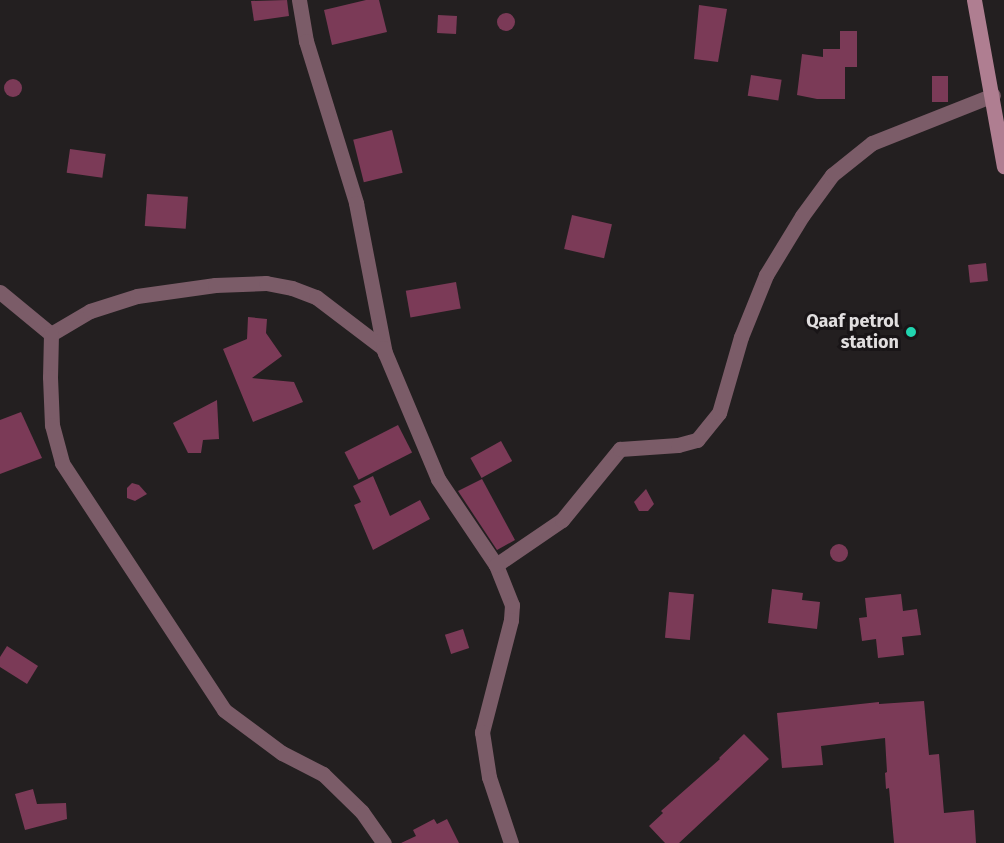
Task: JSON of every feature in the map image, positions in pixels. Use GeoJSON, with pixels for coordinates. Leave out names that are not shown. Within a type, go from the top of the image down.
{"type":"FeatureCollection","features":[{"type":"Feature","properties":{"kind":"main road"},"geometry":{"type":"LineString","coordinates":[[974,0],[1004,166]]}},
{"type":"Feature","properties":{"kind":"street"},"geometry":{"type":"LineString","coordinates":[[299,0],[306,41],[356,204],[385,353]]}},
{"type":"Feature","properties":{"kind":"street"},"geometry":{"type":"LineString","coordinates":[[496,565],[562,520],[620,449],[678,445],[696,440],[712,422],[719,413],[741,337],[766,275],[802,216],[832,175],[872,143],[993,96]]}},
{"type":"Feature","properties":{"kind":"street"},"geometry":{"type":"LineString","coordinates":[[51,334],[90,311],[137,296],[215,285],[266,283],[292,288],[316,297],[383,348],[438,478],[496,565],[512,605],[511,620],[482,732],[489,777],[511,843]]}},
{"type":"Feature","properties":{"kind":"street"},"geometry":{"type":"LineString","coordinates":[[0,292],[51,334]]}},
{"type":"Feature","properties":{"kind":"street"},"geometry":{"type":"LineString","coordinates":[[51,334],[52,425],[62,463],[224,710],[282,753],[323,774],[362,812],[384,843]]}},
{"type":"Feature","properties":{"kind":"building"},"geometry":{"type":"Polygon","coordinates":[[[287,0],[289,16],[254,21],[251,1],[287,0]]]}},
{"type":"Feature","properties":{"kind":"building"},"geometry":{"type":"Polygon","coordinates":[[[366,0],[379,0],[387,32],[332,45],[324,10],[366,0]]]}},
{"type":"Feature","properties":{"kind":"building"},"geometry":{"type":"Polygon","coordinates":[[[699,5],[727,9],[718,62],[694,59],[699,5]]]}},
{"type":"Feature","properties":{"kind":"building"},"geometry":{"type":"Polygon","coordinates":[[[506,13],[512,16],[515,22],[512,28],[506,31],[500,28],[497,22],[500,16],[506,13]]]}},
{"type":"Feature","properties":{"kind":"building"},"geometry":{"type":"Polygon","coordinates":[[[438,15],[457,16],[456,34],[437,33],[438,15]]]}},
{"type":"Feature","properties":{"kind":"building"},"geometry":{"type":"Polygon","coordinates":[[[840,31],[857,31],[857,67],[845,67],[845,99],[817,99],[797,95],[802,54],[823,57],[823,49],[840,49],[840,31]]]}},
{"type":"Feature","properties":{"kind":"building"},"geometry":{"type":"Polygon","coordinates":[[[751,75],[782,80],[778,101],[748,96],[751,75]]]}},
{"type":"Feature","properties":{"kind":"building"},"geometry":{"type":"Polygon","coordinates":[[[932,76],[948,76],[948,102],[932,102],[932,76]]]}},
{"type":"Feature","properties":{"kind":"building"},"geometry":{"type":"Polygon","coordinates":[[[13,79],[19,82],[22,88],[19,94],[13,97],[7,94],[4,88],[7,82],[13,79]]]}},
{"type":"Feature","properties":{"kind":"building"},"geometry":{"type":"Polygon","coordinates":[[[392,130],[403,173],[364,182],[353,140],[392,130]]]}},
{"type":"Feature","properties":{"kind":"building"},"geometry":{"type":"Polygon","coordinates":[[[70,149],[106,154],[102,178],[67,173],[70,149]]]}},
{"type":"Feature","properties":{"kind":"building"},"geometry":{"type":"Polygon","coordinates":[[[147,194],[188,197],[186,229],[145,226],[147,194]]]}},
{"type":"Feature","properties":{"kind":"building"},"geometry":{"type":"Polygon","coordinates":[[[572,215],[612,224],[604,258],[564,249],[572,215]]]}},
{"type":"Feature","properties":{"kind":"building"},"geometry":{"type":"Polygon","coordinates":[[[986,263],[988,281],[970,283],[968,265],[986,263]]]}},
{"type":"Feature","properties":{"kind":"building"},"geometry":{"type":"Polygon","coordinates":[[[456,282],[461,309],[410,317],[406,291],[456,282]]]}},
{"type":"Feature","properties":{"kind":"building"},"geometry":{"type":"Polygon","coordinates":[[[248,317],[267,319],[266,333],[282,356],[252,378],[294,382],[303,402],[253,422],[223,349],[247,339],[248,317]]]}},
{"type":"Feature","properties":{"kind":"building"},"geometry":{"type":"Polygon","coordinates":[[[217,400],[219,439],[203,440],[201,453],[188,453],[173,423],[217,400]]]}},
{"type":"Feature","properties":{"kind":"building"},"geometry":{"type":"Polygon","coordinates":[[[21,412],[42,458],[0,474],[0,420],[21,412]]]}},
{"type":"Feature","properties":{"kind":"building"},"geometry":{"type":"Polygon","coordinates":[[[398,425],[412,453],[359,480],[345,452],[398,425]]]}},
{"type":"Feature","properties":{"kind":"building"},"geometry":{"type":"Polygon","coordinates":[[[501,441],[512,461],[482,478],[470,458],[501,441]]]}},
{"type":"Feature","properties":{"kind":"building"},"geometry":{"type":"Polygon","coordinates":[[[373,476],[390,516],[420,500],[430,519],[373,550],[354,505],[361,502],[353,486],[373,476]]]}},
{"type":"Feature","properties":{"kind":"building"},"geometry":{"type":"Polygon","coordinates":[[[482,479],[515,540],[497,550],[458,491],[482,479]]]}},
{"type":"Feature","properties":{"kind":"building"},"geometry":{"type":"Polygon","coordinates":[[[132,483],[139,485],[147,494],[135,501],[127,498],[127,488],[132,483]]]}},
{"type":"Feature","properties":{"kind":"building"},"geometry":{"type":"Polygon","coordinates":[[[646,489],[654,504],[648,511],[639,511],[634,502],[646,489]]]}},
{"type":"Feature","properties":{"kind":"building"},"geometry":{"type":"Polygon","coordinates":[[[839,544],[845,547],[848,553],[845,559],[839,562],[833,559],[830,553],[833,547],[839,544]]]}},
{"type":"Feature","properties":{"kind":"building"},"geometry":{"type":"Polygon","coordinates":[[[772,589],[803,593],[802,600],[820,602],[817,629],[768,623],[772,589]]]}},
{"type":"Feature","properties":{"kind":"building"},"geometry":{"type":"Polygon","coordinates":[[[669,592],[694,594],[690,640],[665,638],[669,592]]]}},
{"type":"Feature","properties":{"kind":"building"},"geometry":{"type":"Polygon","coordinates":[[[901,594],[903,611],[917,609],[921,635],[902,637],[904,655],[878,658],[876,639],[862,641],[859,618],[867,617],[865,598],[901,594]]]}},
{"type":"Feature","properties":{"kind":"building"},"geometry":{"type":"Polygon","coordinates":[[[463,629],[469,648],[451,654],[445,635],[463,629]]]}},
{"type":"Feature","properties":{"kind":"building"},"geometry":{"type":"Polygon","coordinates":[[[7,646],[38,666],[27,684],[0,667],[0,657],[7,646]]]}},
{"type":"Feature","properties":{"kind":"building"},"geometry":{"type":"Polygon","coordinates":[[[924,701],[929,755],[939,754],[944,813],[974,810],[976,843],[894,843],[889,788],[886,789],[885,738],[821,746],[823,765],[782,768],[777,713],[879,702],[879,704],[924,701]]]}},
{"type":"Feature","properties":{"kind":"building"},"geometry":{"type":"Polygon","coordinates":[[[744,734],[769,759],[679,843],[665,843],[649,826],[663,813],[661,811],[720,759],[744,734]]]}},
{"type":"Feature","properties":{"kind":"building"},"geometry":{"type":"Polygon","coordinates":[[[33,789],[37,804],[66,803],[67,819],[25,830],[15,794],[33,789]]]}},
{"type":"Feature","properties":{"kind":"building"},"geometry":{"type":"Polygon","coordinates":[[[434,819],[437,824],[447,819],[459,843],[401,843],[416,836],[413,830],[434,819]]]}},
{"type":"Feature","properties":{"kind":"place","name":"Qaaf petrol station"},"geometry":{"type":"Point","coordinates":[911,332]}}]}
